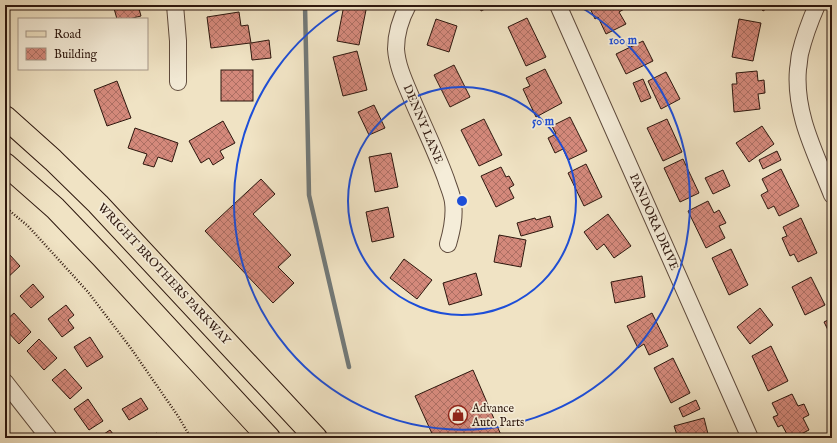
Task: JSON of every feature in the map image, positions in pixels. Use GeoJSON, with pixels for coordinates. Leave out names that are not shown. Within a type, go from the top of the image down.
{"type":"FeatureCollection","features":[{"type":"Feature","properties":{"kind":"main road","name":"WRIGHT BROTHERS PARKWAY"},"geometry":{"type":"LineString","coordinates":[[5,117],[53,160],[98,204],[316,438]]}},
{"type":"Feature","properties":{"kind":"main road"},"geometry":{"type":"LineString","coordinates":[[5,164],[55,208],[269,438]]}},
{"type":"Feature","properties":{"kind":"street"},"geometry":{"type":"LineString","coordinates":[[175,5],[178,41],[178,82]]}},
{"type":"Feature","properties":{"kind":"street","name":"DENNY LANE"},"geometry":{"type":"LineString","coordinates":[[408,5],[404,12],[398,34],[396,48],[398,63],[416,110],[438,158],[453,201],[454,216],[452,232],[448,244]]}},
{"type":"Feature","properties":{"kind":"street","name":"PANDORA DRIVE"},"geometry":{"type":"LineString","coordinates":[[558,5],[750,438]]}},
{"type":"Feature","properties":{"kind":"street"},"geometry":{"type":"LineString","coordinates":[[817,5],[808,26],[800,55],[797,80],[798,101],[803,122],[832,195]]}},
{"type":"Feature","properties":{"kind":"street"},"geometry":{"type":"LineString","coordinates":[[5,382],[49,438]]}},
{"type":"Feature","properties":{"kind":"path"},"geometry":{"type":"LineString","coordinates":[[5,207],[28,226],[88,292],[130,346],[178,416],[191,438]]}},
{"type":"Feature","properties":{"kind":"building"},"geometry":{"type":"Polygon","coordinates":[[[113,5],[138,5],[141,16],[133,18],[117,18],[113,5]]]}},
{"type":"Feature","properties":{"kind":"building"},"geometry":{"type":"Polygon","coordinates":[[[209,5],[242,5],[210,10],[209,5]]]}},
{"type":"Feature","properties":{"kind":"building"},"geometry":{"type":"Polygon","coordinates":[[[344,5],[367,5],[359,45],[337,41],[344,5]]]}},
{"type":"Feature","properties":{"kind":"building"},"geometry":{"type":"Polygon","coordinates":[[[479,5],[493,5],[481,11],[479,5]]]}},
{"type":"Feature","properties":{"kind":"building"},"geometry":{"type":"Polygon","coordinates":[[[498,5],[508,5],[500,9],[498,5]]]}},
{"type":"Feature","properties":{"kind":"building"},"geometry":{"type":"Polygon","coordinates":[[[625,5],[626,8],[619,12],[626,24],[606,34],[598,17],[595,19],[589,6],[625,5]]]}},
{"type":"Feature","properties":{"kind":"building"},"geometry":{"type":"Polygon","coordinates":[[[759,5],[772,5],[763,11],[759,5]]]}},
{"type":"Feature","properties":{"kind":"building"},"geometry":{"type":"Polygon","coordinates":[[[239,12],[241,26],[248,25],[251,43],[269,40],[271,58],[252,60],[250,43],[211,48],[207,17],[239,12]]]}},
{"type":"Feature","properties":{"kind":"building"},"geometry":{"type":"Polygon","coordinates":[[[527,18],[546,57],[526,66],[508,27],[527,18]]]}},
{"type":"Feature","properties":{"kind":"building"},"geometry":{"type":"Polygon","coordinates":[[[436,19],[457,26],[449,52],[427,45],[436,19]]]}},
{"type":"Feature","properties":{"kind":"building"},"geometry":{"type":"Polygon","coordinates":[[[739,19],[761,23],[753,61],[732,57],[739,19]]]}},
{"type":"Feature","properties":{"kind":"building"},"geometry":{"type":"Polygon","coordinates":[[[643,41],[653,61],[626,74],[616,54],[643,41]]]}},
{"type":"Feature","properties":{"kind":"building"},"geometry":{"type":"Polygon","coordinates":[[[357,51],[367,90],[343,96],[333,57],[357,51]]]}},
{"type":"Feature","properties":{"kind":"building"},"geometry":{"type":"Polygon","coordinates":[[[454,65],[470,97],[450,107],[434,75],[454,65]]]}},
{"type":"Feature","properties":{"kind":"building"},"geometry":{"type":"Polygon","coordinates":[[[545,69],[562,103],[536,117],[523,89],[530,86],[526,78],[545,69]]]}},
{"type":"Feature","properties":{"kind":"building"},"geometry":{"type":"Polygon","coordinates":[[[221,70],[253,70],[253,101],[221,101],[221,70]]]}},
{"type":"Feature","properties":{"kind":"building"},"geometry":{"type":"Polygon","coordinates":[[[757,71],[758,81],[764,80],[765,93],[758,94],[760,109],[734,112],[732,84],[737,84],[736,73],[757,71]]]}},
{"type":"Feature","properties":{"kind":"building"},"geometry":{"type":"Polygon","coordinates":[[[666,72],[680,99],[661,109],[648,81],[666,72]]]}},
{"type":"Feature","properties":{"kind":"building"},"geometry":{"type":"Polygon","coordinates":[[[643,79],[651,98],[641,102],[633,83],[643,79]]]}},
{"type":"Feature","properties":{"kind":"building"},"geometry":{"type":"Polygon","coordinates":[[[117,81],[131,118],[107,126],[94,90],[117,81]]]}},
{"type":"Feature","properties":{"kind":"building"},"geometry":{"type":"Polygon","coordinates":[[[374,105],[385,128],[369,135],[358,112],[374,105]]]}},
{"type":"Feature","properties":{"kind":"building"},"geometry":{"type":"Polygon","coordinates":[[[570,117],[587,151],[568,160],[563,149],[555,153],[548,138],[556,134],[552,126],[570,117]]]}},
{"type":"Feature","properties":{"kind":"building"},"geometry":{"type":"Polygon","coordinates":[[[484,119],[502,155],[479,166],[461,130],[484,119]]]}},
{"type":"Feature","properties":{"kind":"building"},"geometry":{"type":"Polygon","coordinates":[[[667,119],[682,152],[663,161],[647,128],[667,119]]]}},
{"type":"Feature","properties":{"kind":"building"},"geometry":{"type":"Polygon","coordinates":[[[223,121],[235,143],[220,151],[224,158],[213,165],[209,158],[201,163],[189,141],[223,121]]]}},
{"type":"Feature","properties":{"kind":"building"},"geometry":{"type":"Polygon","coordinates":[[[762,126],[774,144],[749,162],[736,143],[762,126]]]}},
{"type":"Feature","properties":{"kind":"building"},"geometry":{"type":"Polygon","coordinates":[[[135,128],[178,143],[172,162],[158,157],[154,167],[143,164],[147,154],[128,148],[135,128]]]}},
{"type":"Feature","properties":{"kind":"building"},"geometry":{"type":"Polygon","coordinates":[[[777,151],[781,160],[763,169],[759,160],[777,151]]]}},
{"type":"Feature","properties":{"kind":"building"},"geometry":{"type":"Polygon","coordinates":[[[391,153],[398,187],[375,192],[369,157],[391,153]]]}},
{"type":"Feature","properties":{"kind":"building"},"geometry":{"type":"Polygon","coordinates":[[[683,159],[699,193],[680,202],[664,168],[683,159]]]}},
{"type":"Feature","properties":{"kind":"building"},"geometry":{"type":"Polygon","coordinates":[[[586,164],[602,197],[584,206],[568,173],[586,164]]]}},
{"type":"Feature","properties":{"kind":"building"},"geometry":{"type":"Polygon","coordinates":[[[501,167],[506,177],[509,176],[514,185],[509,188],[514,198],[496,207],[481,176],[501,167]]]}},
{"type":"Feature","properties":{"kind":"building"},"geometry":{"type":"Polygon","coordinates":[[[781,169],[799,206],[779,216],[774,206],[768,209],[761,195],[768,191],[762,179],[781,169]]]}},
{"type":"Feature","properties":{"kind":"building"},"geometry":{"type":"Polygon","coordinates":[[[723,170],[730,186],[713,194],[705,178],[723,170]]]}},
{"type":"Feature","properties":{"kind":"building"},"geometry":{"type":"Polygon","coordinates":[[[261,179],[275,194],[253,214],[291,255],[278,267],[294,283],[273,303],[205,231],[261,179]]]}},
{"type":"Feature","properties":{"kind":"building"},"geometry":{"type":"Polygon","coordinates":[[[708,201],[714,213],[719,210],[726,223],[719,226],[725,238],[706,248],[688,211],[708,201]]]}},
{"type":"Feature","properties":{"kind":"building"},"geometry":{"type":"Polygon","coordinates":[[[388,207],[394,237],[372,242],[366,212],[388,207]]]}},
{"type":"Feature","properties":{"kind":"building"},"geometry":{"type":"Polygon","coordinates":[[[608,214],[631,246],[614,258],[604,244],[597,250],[584,232],[608,214]]]}},
{"type":"Feature","properties":{"kind":"building"},"geometry":{"type":"Polygon","coordinates":[[[550,216],[553,227],[521,236],[517,223],[550,216]]]}},
{"type":"Feature","properties":{"kind":"building"},"geometry":{"type":"Polygon","coordinates":[[[801,218],[817,253],[798,262],[794,254],[790,256],[782,238],[787,236],[783,227],[801,218]]]}},
{"type":"Feature","properties":{"kind":"building"},"geometry":{"type":"Polygon","coordinates":[[[499,235],[526,240],[521,267],[494,262],[499,235]]]}},
{"type":"Feature","properties":{"kind":"building"},"geometry":{"type":"Polygon","coordinates":[[[731,249],[748,285],[729,295],[712,258],[731,249]]]}},
{"type":"Feature","properties":{"kind":"building"},"geometry":{"type":"Polygon","coordinates":[[[9,254],[20,266],[5,280],[5,257],[9,254]]]}},
{"type":"Feature","properties":{"kind":"building"},"geometry":{"type":"Polygon","coordinates":[[[404,259],[432,280],[417,299],[390,278],[404,259]]]}},
{"type":"Feature","properties":{"kind":"building"},"geometry":{"type":"Polygon","coordinates":[[[476,273],[482,295],[449,305],[443,283],[476,273]]]}},
{"type":"Feature","properties":{"kind":"building"},"geometry":{"type":"Polygon","coordinates":[[[642,276],[645,297],[615,303],[611,282],[642,276]]]}},
{"type":"Feature","properties":{"kind":"building"},"geometry":{"type":"Polygon","coordinates":[[[811,277],[825,305],[805,315],[792,287],[811,277]]]}},
{"type":"Feature","properties":{"kind":"building"},"geometry":{"type":"Polygon","coordinates":[[[33,284],[44,297],[31,308],[20,296],[33,284]]]}},
{"type":"Feature","properties":{"kind":"building"},"geometry":{"type":"Polygon","coordinates":[[[66,305],[74,315],[68,320],[74,328],[62,337],[48,319],[66,305]]]}},
{"type":"Feature","properties":{"kind":"building"},"geometry":{"type":"Polygon","coordinates":[[[760,308],[773,325],[750,344],[737,327],[760,308]]]}},
{"type":"Feature","properties":{"kind":"building"},"geometry":{"type":"Polygon","coordinates":[[[14,313],[31,332],[19,344],[5,329],[5,321],[14,313]]]}},
{"type":"Feature","properties":{"kind":"building"},"geometry":{"type":"Polygon","coordinates":[[[652,313],[668,346],[649,355],[644,344],[638,348],[627,326],[652,313]]]}},
{"type":"Feature","properties":{"kind":"building"},"geometry":{"type":"Polygon","coordinates":[[[832,318],[832,338],[824,322],[832,318]]]}},
{"type":"Feature","properties":{"kind":"building"},"geometry":{"type":"Polygon","coordinates":[[[90,337],[103,357],[87,367],[74,347],[90,337]]]}},
{"type":"Feature","properties":{"kind":"building"},"geometry":{"type":"Polygon","coordinates":[[[39,339],[57,358],[44,370],[27,351],[39,339]]]}},
{"type":"Feature","properties":{"kind":"building"},"geometry":{"type":"Polygon","coordinates":[[[771,346],[788,381],[768,391],[752,356],[771,346]]]}},
{"type":"Feature","properties":{"kind":"building"},"geometry":{"type":"Polygon","coordinates":[[[673,358],[690,393],[671,403],[654,368],[673,358]]]}},
{"type":"Feature","properties":{"kind":"building"},"geometry":{"type":"Polygon","coordinates":[[[65,369],[82,388],[70,399],[52,380],[65,369]]]}},
{"type":"Feature","properties":{"kind":"building","name":"Advance Auto Parts"},"geometry":{"type":"Polygon","coordinates":[[[473,370],[501,435],[494,438],[434,438],[415,396],[473,370]]]}},
{"type":"Feature","properties":{"kind":"building"},"geometry":{"type":"Polygon","coordinates":[[[792,394],[798,406],[804,404],[809,415],[803,418],[809,430],[793,438],[789,438],[782,425],[778,427],[773,417],[778,415],[772,403],[792,394]]]}},
{"type":"Feature","properties":{"kind":"building"},"geometry":{"type":"Polygon","coordinates":[[[141,398],[148,409],[129,420],[122,409],[141,398]]]}},
{"type":"Feature","properties":{"kind":"building"},"geometry":{"type":"Polygon","coordinates":[[[88,399],[103,421],[89,430],[74,409],[88,399]]]}},
{"type":"Feature","properties":{"kind":"building"},"geometry":{"type":"Polygon","coordinates":[[[696,400],[700,409],[683,417],[679,408],[696,400]]]}},
{"type":"Feature","properties":{"kind":"building"},"geometry":{"type":"Polygon","coordinates":[[[704,418],[709,438],[678,438],[674,426],[704,418]]]}},
{"type":"Feature","properties":{"kind":"building"},"geometry":{"type":"Polygon","coordinates":[[[110,430],[116,438],[98,438],[110,430]]]}},
{"type":"Feature","properties":{"kind":"building"},"geometry":{"type":"Polygon","coordinates":[[[157,433],[160,438],[148,438],[157,433]]]}},
{"type":"Feature","properties":{"kind":"waterway"},"geometry":{"type":"LineString","coordinates":[[305,5],[309,195],[349,367]]}},
{"type":"Feature","properties":{"kind":"place","name":"Advance Auto Parts"},"geometry":{"type":"Point","coordinates":[458,415]}}]}
